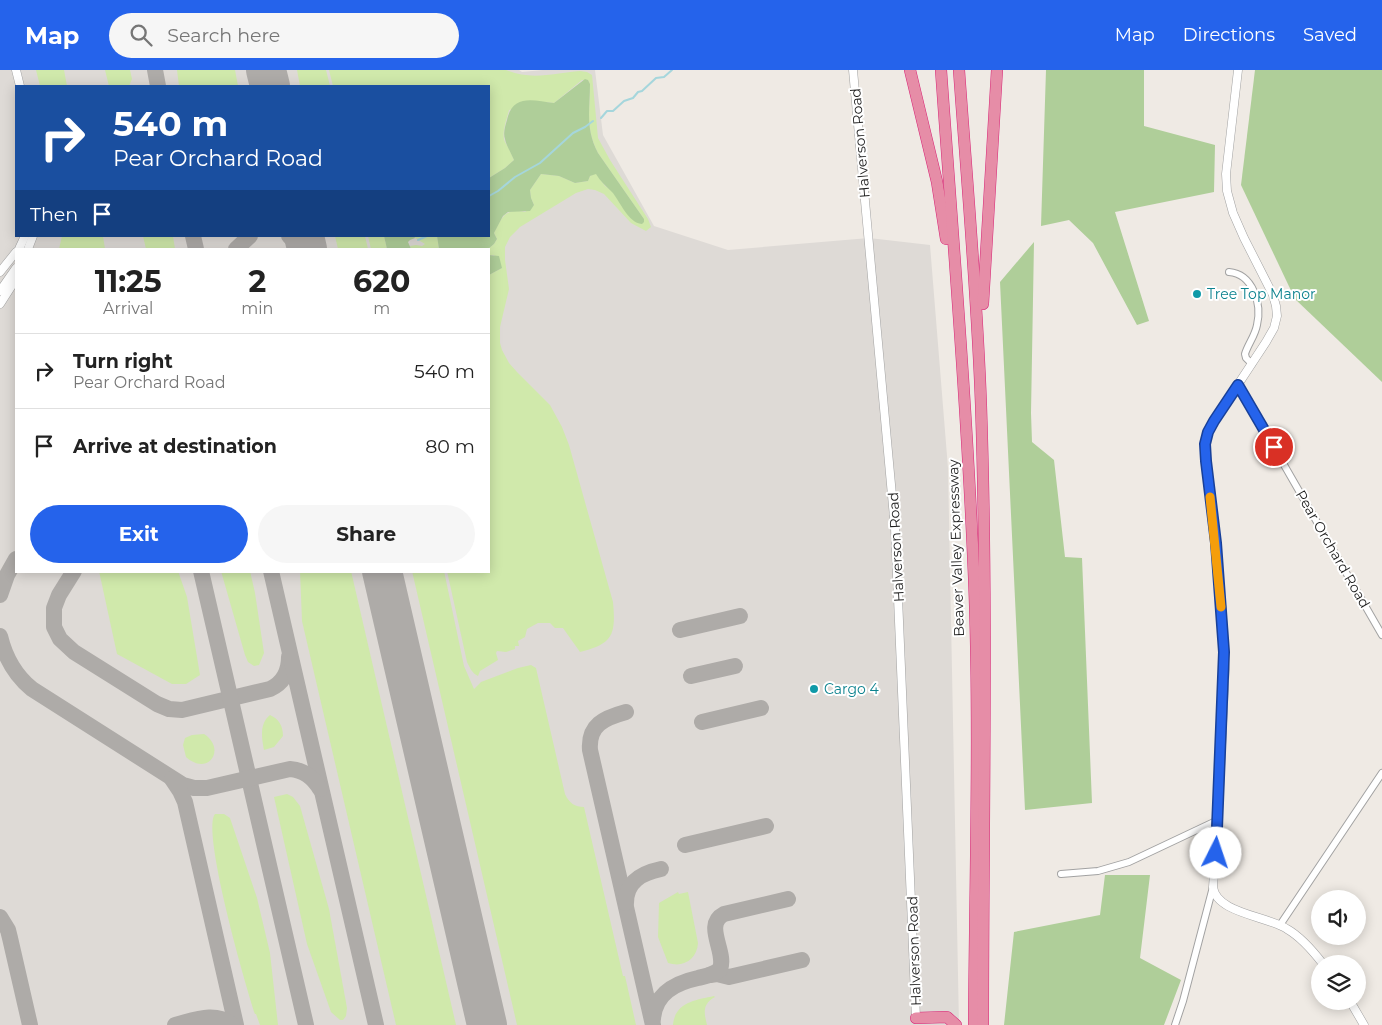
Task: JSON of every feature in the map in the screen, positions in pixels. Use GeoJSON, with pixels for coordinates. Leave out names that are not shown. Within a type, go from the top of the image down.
{"type":"FeatureCollection","features":[{"type":"Feature","properties":{"kind":"highway"},"geometry":{"type":"LineString","coordinates":[[910,70],[929,144],[942,210],[966,425]]}},
{"type":"Feature","properties":{"kind":"highway","name":"Beaver Valley Expressway"},"geometry":{"type":"LineString","coordinates":[[941,70],[966,425],[974,580],[976,658],[974,1025]]}},
{"type":"Feature","properties":{"kind":"highway","name":"Beaver Valley Expressway"},"geometry":{"type":"LineString","coordinates":[[959,70],[976,293],[981,403],[985,622],[983,1025]]}},
{"type":"Feature","properties":{"kind":"highway"},"geometry":{"type":"LineString","coordinates":[[981,403],[983,276],[997,70]]}},
{"type":"Feature","properties":{"kind":"highway"},"geometry":{"type":"LineString","coordinates":[[916,1022],[947,1018],[956,1025]]}},
{"type":"Feature","properties":{"kind":"street"},"geometry":{"type":"LineString","coordinates":[[16,70],[20,85]]}},
{"type":"Feature","properties":{"kind":"street","name":"Halverson Road"},"geometry":{"type":"LineString","coordinates":[[853,70],[896,528],[916,1022]]}},
{"type":"Feature","properties":{"kind":"street"},"geometry":{"type":"LineString","coordinates":[[1175,1025],[1213,887],[1218,820],[1224,652],[1216,543],[1205,449],[1206,438],[1211,426],[1274,328],[1277,311],[1273,295],[1233,213],[1227,192],[1226,174],[1238,70]]}},
{"type":"Feature","properties":{"kind":"street"},"geometry":{"type":"LineString","coordinates":[[0,272],[15,253]]}},
{"type":"Feature","properties":{"kind":"street"},"geometry":{"type":"LineString","coordinates":[[0,291],[15,269]]}},
{"type":"Feature","properties":{"kind":"street"},"geometry":{"type":"LineString","coordinates":[[1229,272],[1238,274],[1247,281],[1253,289],[1257,300],[1259,314],[1257,326],[1245,354],[1252,364]]}},
{"type":"Feature","properties":{"kind":"street"},"geometry":{"type":"LineString","coordinates":[[0,304],[15,282]]}},
{"type":"Feature","properties":{"kind":"street","name":"Pear Orchard Road"},"geometry":{"type":"LineString","coordinates":[[1238,385],[1382,635]]}},
{"type":"Feature","properties":{"kind":"street"},"geometry":{"type":"LineString","coordinates":[[1280,925],[1382,773]]}},
{"type":"Feature","properties":{"kind":"street"},"geometry":{"type":"LineString","coordinates":[[1061,874],[1098,871],[1129,862],[1218,820]]}},
{"type":"Feature","properties":{"kind":"street"},"geometry":{"type":"LineString","coordinates":[[1213,887],[1215,895],[1223,903],[1280,925],[1304,942],[1315,955]]}},
{"type":"Feature","properties":{"kind":"street"},"geometry":{"type":"LineString","coordinates":[[1355,1010],[1364,1025]]}},
{"type":"Feature","properties":{"kind":"shaded area"},"geometry":{"type":"Polygon","coordinates":[[[0,70],[519,70],[522,72],[595,70],[603,135],[654,226],[728,250],[869,238],[930,245],[948,468],[959,1025],[0,1025],[0,70]]]}},
{"type":"Feature","properties":{"kind":"green space"},"geometry":{"type":"Polygon","coordinates":[[[36,70],[64,70],[67,85],[40,85],[36,70]]]}},
{"type":"Feature","properties":{"kind":"green space"},"geometry":{"type":"Polygon","coordinates":[[[105,70],[130,70],[132,79],[129,85],[109,85],[105,70]]]}},
{"type":"Feature","properties":{"kind":"green space"},"geometry":{"type":"Polygon","coordinates":[[[177,70],[235,70],[238,85],[179,85],[177,70]]]}},
{"type":"Feature","properties":{"kind":"green space"},"geometry":{"type":"Polygon","coordinates":[[[297,70],[326,70],[330,85],[300,85],[297,70]]]}},
{"type":"Feature","properties":{"kind":"green space"},"geometry":{"type":"Polygon","coordinates":[[[329,70],[506,70],[534,76],[580,71],[592,75],[598,138],[648,219],[651,227],[646,231],[631,223],[604,194],[588,189],[576,193],[520,227],[510,237],[505,247],[509,289],[500,327],[500,343],[509,363],[550,405],[569,445],[613,602],[613,630],[606,641],[600,645],[580,652],[563,628],[555,628],[550,623],[538,623],[527,629],[525,637],[518,641],[519,646],[515,646],[515,649],[506,652],[497,651],[498,660],[480,671],[478,676],[467,662],[447,573],[490,573],[490,274],[502,268],[494,255],[490,255],[489,248],[497,239],[494,233],[499,222],[505,215],[513,211],[525,212],[534,205],[530,190],[541,174],[559,176],[575,183],[588,181],[590,176],[596,173],[629,215],[644,219],[598,153],[594,144],[589,119],[590,84],[588,80],[582,80],[554,103],[544,102],[509,110],[504,138],[514,160],[490,177],[490,85],[333,85],[329,70]]]}},
{"type":"Feature","properties":{"kind":"green space"},"geometry":{"type":"Polygon","coordinates":[[[1046,70],[1144,70],[1144,126],[1215,145],[1214,192],[1115,212],[1149,321],[1137,325],[1093,243],[1069,220],[1041,226],[1046,70]]]}},
{"type":"Feature","properties":{"kind":"green space"},"geometry":{"type":"Polygon","coordinates":[[[1255,70],[1382,70],[1382,382],[1295,299],[1241,185],[1255,70]]]}},
{"type":"Feature","properties":{"kind":"green space"},"geometry":{"type":"Polygon","coordinates":[[[585,79],[588,80],[590,84],[589,119],[594,144],[598,153],[644,219],[644,222],[642,224],[637,223],[628,216],[612,192],[596,174],[590,176],[588,181],[575,183],[559,176],[541,174],[530,190],[534,205],[530,211],[508,212],[503,216],[494,233],[497,239],[489,248],[439,248],[437,237],[490,237],[490,177],[514,160],[506,144],[504,134],[510,111],[519,102],[532,100],[554,103],[585,79]]]}},
{"type":"Feature","properties":{"kind":"green space"},"geometry":{"type":"Polygon","coordinates":[[[62,237],[103,237],[105,248],[59,248],[62,237]]]}},
{"type":"Feature","properties":{"kind":"green space"},"geometry":{"type":"Polygon","coordinates":[[[143,237],[173,237],[175,248],[146,248],[143,237]]]}},
{"type":"Feature","properties":{"kind":"green space"},"geometry":{"type":"Polygon","coordinates":[[[335,237],[365,237],[368,248],[338,248],[335,237]]]}},
{"type":"Feature","properties":{"kind":"green space"},"geometry":{"type":"Polygon","coordinates":[[[368,237],[384,237],[387,248],[371,248],[368,237]]]}},
{"type":"Feature","properties":{"kind":"green space"},"geometry":{"type":"Polygon","coordinates":[[[384,237],[415,238],[408,242],[411,248],[387,248],[384,237]]]}},
{"type":"Feature","properties":{"kind":"green space"},"geometry":{"type":"Polygon","coordinates":[[[437,237],[439,248],[411,248],[410,246],[422,246],[425,244],[415,238],[437,237]]]}},
{"type":"Feature","properties":{"kind":"green space"},"geometry":{"type":"Polygon","coordinates":[[[1034,242],[1032,442],[1054,460],[1065,557],[1082,558],[1092,803],[1025,810],[1000,282],[1034,242]]]}},
{"type":"Feature","properties":{"kind":"green space"},"geometry":{"type":"Polygon","coordinates":[[[490,255],[499,256],[502,268],[490,274],[490,255]]]}},
{"type":"Feature","properties":{"kind":"green space"},"geometry":{"type":"Polygon","coordinates":[[[99,573],[179,573],[187,597],[200,675],[186,684],[172,684],[117,654],[99,573]]]}},
{"type":"Feature","properties":{"kind":"green space"},"geometry":{"type":"Polygon","coordinates":[[[222,573],[250,573],[264,653],[259,665],[254,666],[248,662],[222,573]]]}},
{"type":"Feature","properties":{"kind":"green space"},"geometry":{"type":"Polygon","coordinates":[[[300,573],[351,573],[456,1025],[396,1025],[302,621],[300,573]]]}},
{"type":"Feature","properties":{"kind":"green space"},"geometry":{"type":"Polygon","coordinates":[[[412,573],[444,573],[464,666],[474,689],[481,682],[518,668],[531,665],[536,668],[565,794],[573,804],[584,807],[636,1025],[517,1025],[412,573]]]}},
{"type":"Feature","properties":{"kind":"green space"},"geometry":{"type":"Polygon","coordinates":[[[270,715],[280,723],[283,736],[274,747],[264,750],[263,727],[270,715]]]}},
{"type":"Feature","properties":{"kind":"green space"},"geometry":{"type":"Polygon","coordinates":[[[204,734],[211,740],[214,753],[212,759],[201,764],[186,757],[183,745],[185,738],[204,734]]]}},
{"type":"Feature","properties":{"kind":"green space"},"geometry":{"type":"Polygon","coordinates":[[[287,794],[293,797],[300,806],[329,909],[347,1008],[346,1016],[343,1020],[340,1020],[331,1012],[307,944],[274,797],[287,794]]]}},
{"type":"Feature","properties":{"kind":"green space"},"geometry":{"type":"Polygon","coordinates":[[[215,814],[224,814],[230,818],[257,898],[270,953],[278,1025],[260,1025],[250,998],[219,878],[212,826],[215,814]]]}},
{"type":"Feature","properties":{"kind":"green space"},"geometry":{"type":"Polygon","coordinates":[[[1105,875],[1150,875],[1140,958],[1181,980],[1164,1025],[1004,1025],[1014,932],[1100,915],[1105,875]]]}},
{"type":"Feature","properties":{"kind":"green space"},"geometry":{"type":"Polygon","coordinates":[[[678,892],[679,894],[688,892],[698,943],[695,954],[689,961],[674,964],[668,963],[658,937],[659,903],[678,892]]]}},
{"type":"Feature","properties":{"kind":"green space"},"geometry":{"type":"Polygon","coordinates":[[[714,996],[705,1009],[707,1025],[673,1025],[678,1011],[682,1007],[688,1003],[714,996]]]}},
{"type":"Feature","properties":{"kind":"waterway"},"geometry":{"type":"LineString","coordinates":[[601,118],[607,111],[613,111],[624,101],[633,98],[656,78],[664,77],[672,70]]}},
{"type":"Feature","properties":{"kind":"waterway"},"geometry":{"type":"LineString","coordinates":[[490,195],[515,177],[540,163],[573,133],[593,121]]}},
{"type":"Feature","properties":{"kind":"waterway"},"geometry":{"type":"LineString","coordinates":[[418,240],[425,237]]}},
{"type":"Feature","properties":{"kind":"taxiway"},"geometry":{"type":"LineString","coordinates":[[155,70],[158,85]]}},
{"type":"Feature","properties":{"kind":"taxiway"},"geometry":{"type":"LineString","coordinates":[[264,70],[267,85]]}},
{"type":"Feature","properties":{"kind":"taxiway"},"geometry":{"type":"LineString","coordinates":[[193,237],[196,248]]}},
{"type":"Feature","properties":{"kind":"taxiway"},"geometry":{"type":"LineString","coordinates":[[237,248],[249,237]]}},
{"type":"Feature","properties":{"kind":"taxiway"},"geometry":{"type":"LineString","coordinates":[[290,237],[302,248]]}},
{"type":"Feature","properties":{"kind":"taxiway"},"geometry":{"type":"LineString","coordinates":[[0,595],[7,575],[15,561]]}},
{"type":"Feature","properties":{"kind":"taxiway"},"geometry":{"type":"LineString","coordinates":[[73,573],[59,595],[54,608],[54,627],[60,639],[74,652],[157,704],[169,709],[182,710],[270,689],[282,680],[288,667],[289,657]]}},
{"type":"Feature","properties":{"kind":"taxiway"},"geometry":{"type":"LineString","coordinates":[[201,573],[306,1025]]}},
{"type":"Feature","properties":{"kind":"taxiway"},"geometry":{"type":"LineString","coordinates":[[271,573],[376,1025]]}},
{"type":"Feature","properties":{"kind":"taxiway"},"geometry":{"type":"LineString","coordinates":[[680,630],[740,616]]}},
{"type":"Feature","properties":{"kind":"taxiway"},"geometry":{"type":"LineString","coordinates":[[0,636],[12,666],[32,689],[183,785],[194,788],[207,788],[290,769],[308,775],[320,789]]}},
{"type":"Feature","properties":{"kind":"taxiway"},"geometry":{"type":"LineString","coordinates":[[691,676],[735,666]]}},
{"type":"Feature","properties":{"kind":"taxiway"},"geometry":{"type":"LineString","coordinates":[[702,722],[761,708]]}},
{"type":"Feature","properties":{"kind":"taxiway"},"geometry":{"type":"LineString","coordinates":[[626,712],[604,720],[599,724],[592,734],[590,750],[653,1025]]}},
{"type":"Feature","properties":{"kind":"taxiway"},"geometry":{"type":"LineString","coordinates":[[172,779],[185,802],[236,1025]]}},
{"type":"Feature","properties":{"kind":"taxiway"},"geometry":{"type":"LineString","coordinates":[[685,845],[766,826]]}},
{"type":"Feature","properties":{"kind":"taxiway"},"geometry":{"type":"LineString","coordinates":[[626,903],[629,889],[636,879],[661,869]]}},
{"type":"Feature","properties":{"kind":"taxiway"},"geometry":{"type":"LineString","coordinates":[[653,1019],[658,1002],[674,986],[710,975],[720,969],[721,955],[715,932],[718,919],[724,914],[788,899]]}},
{"type":"Feature","properties":{"kind":"taxiway"},"geometry":{"type":"LineString","coordinates":[[0,917],[8,930],[30,1025]]}},
{"type":"Feature","properties":{"kind":"taxiway"},"geometry":{"type":"LineString","coordinates":[[710,975],[717,974],[729,977],[802,960]]}},
{"type":"Feature","properties":{"kind":"taxiway"},"geometry":{"type":"LineString","coordinates":[[175,1025],[205,1018],[219,1018],[232,1025]]}},
{"type":"Feature","properties":{"kind":"runway"},"geometry":{"type":"LineString","coordinates":[[266,70],[270,85]]}},
{"type":"Feature","properties":{"kind":"runway"},"geometry":{"type":"LineString","coordinates":[[304,237],[307,248]]}},
{"type":"Feature","properties":{"kind":"runway"},"geometry":{"type":"LineString","coordinates":[[382,573],[487,1025]]}},
{"type":"Feature","properties":{"kind":"slow traffic"},"geometry":{"type":"LineString","coordinates":[[1210,497],[1221,607]]}},
{"type":"Feature","properties":{"kind":"place","name":"Tree Top Manor"},"geometry":{"type":"Point","coordinates":[1197,294]}},
{"type":"Feature","properties":{"kind":"place","name":"Cargo 4"},"geometry":{"type":"Point","coordinates":[814,689]}},
{"type":"Feature","properties":{"kind":"route"},"geometry":{"type":"LineString","coordinates":[[1216,853],[1225,669],[1222,610],[1205,444],[1208,432],[1214,421],[1238,385],[1274,447]]}}]}
